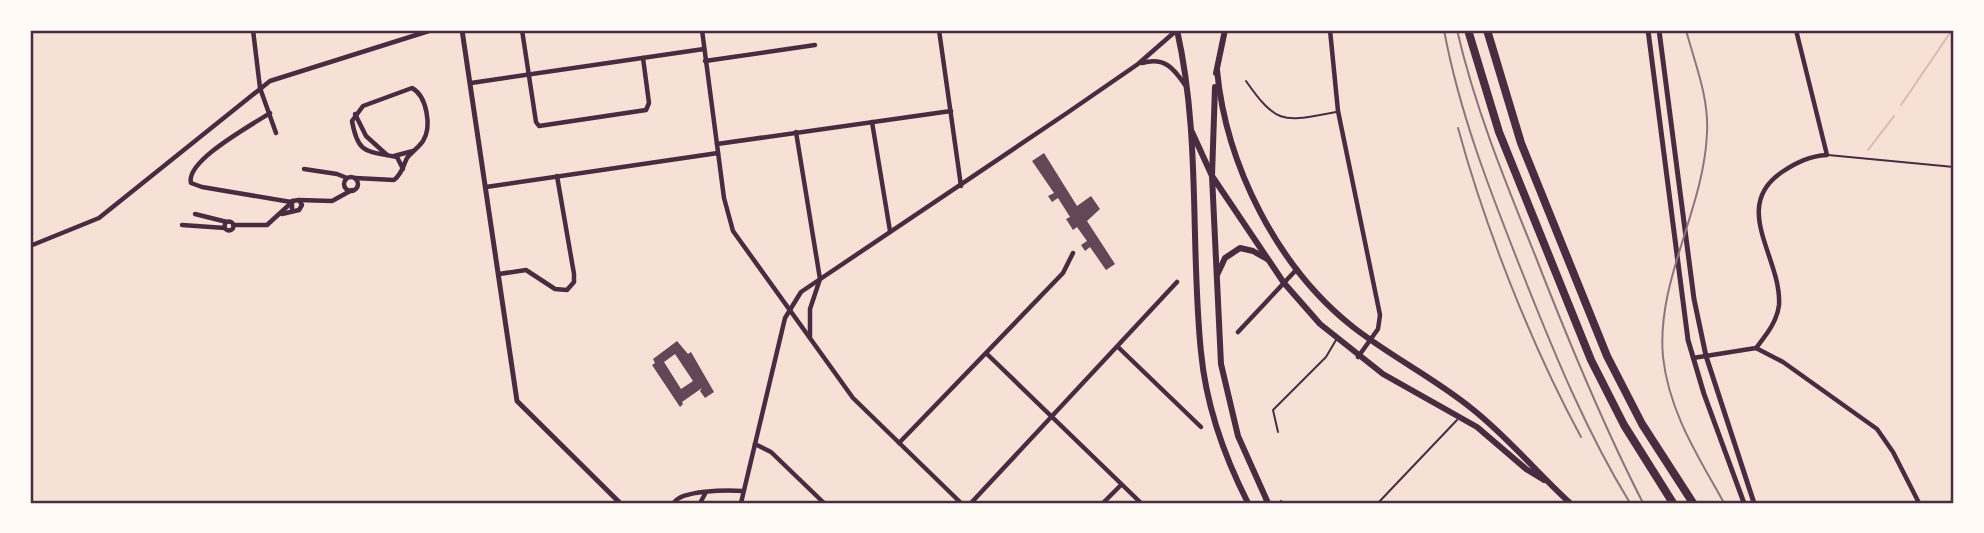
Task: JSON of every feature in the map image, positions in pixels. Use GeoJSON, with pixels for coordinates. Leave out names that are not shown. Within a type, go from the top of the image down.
{"type":"FeatureCollection","features":[{"type":"Feature","properties":{"kind":"highway"},"geometry":{"type":"LineString","coordinates":[[1468,30],[1499,132],[1591,360],[1624,425],[1673,503]]}},
{"type":"Feature","properties":{"kind":"highway"},"geometry":{"type":"LineString","coordinates":[[1487,30],[1521,143],[1595,330],[1637,416],[1693,503]]}},
{"type":"Feature","properties":{"kind":"main road"},"geometry":{"type":"LineString","coordinates":[[1177,30],[1192,132],[1201,354],[1209,400],[1222,443],[1248,503]]}},
{"type":"Feature","properties":{"kind":"main road"},"geometry":{"type":"LineString","coordinates":[[1225,30],[1217,70],[1212,176],[1219,345],[1226,394],[1242,448],[1268,503]]}},
{"type":"Feature","properties":{"kind":"main road"},"geometry":{"type":"LineString","coordinates":[[1217,70],[1223,117],[1247,181],[1262,214],[1297,268],[1332,309],[1371,340],[1470,407],[1532,462],[1546,481],[1570,503]]}},
{"type":"Feature","properties":{"kind":"main road"},"geometry":{"type":"LineString","coordinates":[[1192,132],[1212,176],[1284,283],[1336,339],[1358,357],[1461,416],[1526,469],[1546,481]]}},
{"type":"Feature","properties":{"kind":"main road"},"geometry":{"type":"LineString","coordinates":[[1216,277],[1226,258],[1235,250],[1250,250],[1269,260]]}},
{"type":"Feature","properties":{"kind":"street"},"geometry":{"type":"LineString","coordinates":[[253,30],[260,88],[276,133]]}},
{"type":"Feature","properties":{"kind":"street"},"geometry":{"type":"LineString","coordinates":[[30,246],[99,218],[260,88],[275,79],[432,30]]}},
{"type":"Feature","properties":{"kind":"street"},"geometry":{"type":"LineString","coordinates":[[461,30],[517,401],[620,503]]}},
{"type":"Feature","properties":{"kind":"street"},"geometry":{"type":"LineString","coordinates":[[522,30],[536,122],[539,126],[646,110],[650,106],[643,58]]}},
{"type":"Feature","properties":{"kind":"street"},"geometry":{"type":"LineString","coordinates":[[702,30],[724,198],[733,231],[853,398],[961,503]]}},
{"type":"Feature","properties":{"kind":"street"},"geometry":{"type":"LineString","coordinates":[[939,30],[961,186]]}},
{"type":"Feature","properties":{"kind":"street"},"geometry":{"type":"LineString","coordinates":[[741,503],[788,308],[801,292],[1138,64],[1177,30]]}},
{"type":"Feature","properties":{"kind":"street"},"geometry":{"type":"LineString","coordinates":[[1330,30],[1338,111],[1380,315],[1378,329],[1358,357]]}},
{"type":"Feature","properties":{"kind":"street"},"geometry":{"type":"LineString","coordinates":[[1648,30],[1680,289],[1693,358],[1744,503]]}},
{"type":"Feature","properties":{"kind":"street"},"geometry":{"type":"LineString","coordinates":[[1659,30],[1685,245],[1706,356],[1754,503]]}},
{"type":"Feature","properties":{"kind":"street"},"geometry":{"type":"LineString","coordinates":[[1756,348],[1773,325],[1779,302],[1759,215],[1760,195],[1768,182],[1794,164],[1827,155],[1796,30]]}},
{"type":"Feature","properties":{"kind":"street"},"geometry":{"type":"LineString","coordinates":[[705,61],[815,45]]}},
{"type":"Feature","properties":{"kind":"street"},"geometry":{"type":"LineString","coordinates":[[471,83],[704,49]]}},
{"type":"Feature","properties":{"kind":"street"},"geometry":{"type":"LineString","coordinates":[[1138,64],[1160,60],[1173,68],[1187,89]]}},
{"type":"Feature","properties":{"kind":"street"},"geometry":{"type":"LineString","coordinates":[[303,169],[342,175],[346,178],[390,181],[403,169],[424,140],[427,123],[416,90],[382,97],[363,106],[352,121],[359,146],[369,152],[394,156],[414,151]]}},
{"type":"Feature","properties":{"kind":"street"},"geometry":{"type":"LineString","coordinates":[[716,144],[951,111]]}},
{"type":"Feature","properties":{"kind":"street"},"geometry":{"type":"LineString","coordinates":[[270,113],[205,157],[191,170],[191,183],[291,205],[299,210]]}},
{"type":"Feature","properties":{"kind":"street"},"geometry":{"type":"LineString","coordinates":[[355,114],[363,133],[387,155]]}},
{"type":"Feature","properties":{"kind":"street"},"geometry":{"type":"LineString","coordinates":[[872,122],[890,231]]}},
{"type":"Feature","properties":{"kind":"street"},"geometry":{"type":"LineString","coordinates":[[796,132],[820,279],[810,309],[810,338]]}},
{"type":"Feature","properties":{"kind":"street"},"geometry":{"type":"LineString","coordinates":[[486,187],[718,153]]}},
{"type":"Feature","properties":{"kind":"street"},"geometry":{"type":"LineString","coordinates":[[394,156],[403,169]]}},
{"type":"Feature","properties":{"kind":"street"},"geometry":{"type":"LineString","coordinates":[[499,274],[526,270],[559,290],[567,290],[572,285],[574,274],[557,176]]}},
{"type":"Feature","properties":{"kind":"street"},"geometry":{"type":"LineString","coordinates":[[342,195],[346,178]]}},
{"type":"Feature","properties":{"kind":"street"},"geometry":{"type":"LineString","coordinates":[[354,189],[355,178]]}},
{"type":"Feature","properties":{"kind":"street"},"geometry":{"type":"LineString","coordinates":[[195,214],[226,225],[231,230],[234,225],[265,226],[299,200],[332,201],[369,181]]}},
{"type":"Feature","properties":{"kind":"street"},"geometry":{"type":"LineString","coordinates":[[344,186],[354,189]]}},
{"type":"Feature","properties":{"kind":"street"},"geometry":{"type":"LineString","coordinates":[[299,200],[302,205],[299,210]]}},
{"type":"Feature","properties":{"kind":"street"},"geometry":{"type":"LineString","coordinates":[[299,210],[315,202]]}},
{"type":"Feature","properties":{"kind":"street"},"geometry":{"type":"LineString","coordinates":[[182,225],[226,225]]}},
{"type":"Feature","properties":{"kind":"street"},"geometry":{"type":"LineString","coordinates":[[899,443],[1062,273],[1073,253]]}},
{"type":"Feature","properties":{"kind":"street"},"geometry":{"type":"LineString","coordinates":[[1238,332],[1297,268]]}},
{"type":"Feature","properties":{"kind":"street"},"geometry":{"type":"LineString","coordinates":[[971,503],[1177,282]]}},
{"type":"Feature","properties":{"kind":"street"},"geometry":{"type":"LineString","coordinates":[[1118,347],[1201,427]]}},
{"type":"Feature","properties":{"kind":"street"},"geometry":{"type":"LineString","coordinates":[[1693,358],[1756,348],[1783,362],[1877,429],[1893,452],[1919,503]]}},
{"type":"Feature","properties":{"kind":"street"},"geometry":{"type":"LineString","coordinates":[[987,354],[1141,503]]}},
{"type":"Feature","properties":{"kind":"street"},"geometry":{"type":"LineString","coordinates":[[755,444],[771,452],[824,503]]}},
{"type":"Feature","properties":{"kind":"street"},"geometry":{"type":"LineString","coordinates":[[1103,503],[1121,485]]}},
{"type":"Feature","properties":{"kind":"street"},"geometry":{"type":"LineString","coordinates":[[674,503],[679,497],[744,491]]}},
{"type":"Feature","properties":{"kind":"street"},"geometry":{"type":"LineString","coordinates":[[700,503],[705,494]]}},
{"type":"Feature","properties":{"kind":"lane"},"geometry":{"type":"LineString","coordinates":[[1246,81],[1258,99],[1282,118],[1294,120],[1338,111]]}},
{"type":"Feature","properties":{"kind":"lane"},"geometry":{"type":"LineString","coordinates":[[1827,155],[1859,161],[1954,167]]}},
{"type":"Feature","properties":{"kind":"lane"},"geometry":{"type":"LineString","coordinates":[[1278,432],[1272,410],[1326,357],[1336,339]]}},
{"type":"Feature","properties":{"kind":"lane"},"geometry":{"type":"LineString","coordinates":[[1378,503],[1461,416]]}},
{"type":"Feature","properties":{"kind":"building"},"geometry":{"type":"Polygon","coordinates":[[[1044,153],[1077,206],[1091,196],[1100,209],[1087,221],[1115,264],[1106,270],[1090,247],[1085,251],[1081,245],[1087,241],[1077,227],[1073,230],[1066,219],[1070,217],[1058,198],[1052,202],[1048,196],[1054,193],[1032,161],[1044,153]]]}},
{"type":"Feature","properties":{"kind":"building"},"geometry":{"type":"Polygon","coordinates":[[[677,341],[688,354],[691,352],[714,392],[705,398],[700,391],[702,388],[682,402],[680,407],[652,365],[655,363],[653,359],[677,341]],[[675,354],[664,362],[681,389],[693,381],[675,354]]]}},
{"type":"Feature","properties":{"kind":"waterway"},"geometry":{"type":"LineString","coordinates":[[1901,105],[1952,30]]}},
{"type":"Feature","properties":{"kind":"waterway"},"geometry":{"type":"LineString","coordinates":[[1868,150],[1894,116]]}},
{"type":"Feature","properties":{"kind":"railway"},"geometry":{"type":"LineString","coordinates":[[1444,30],[1468,125],[1512,247],[1572,392],[1630,503]]}},
{"type":"Feature","properties":{"kind":"railway"},"geometry":{"type":"LineString","coordinates":[[1457,30],[1482,116],[1513,200],[1586,381],[1643,503]]}},
{"type":"Feature","properties":{"kind":"railway"},"geometry":{"type":"LineString","coordinates":[[1686,30],[1704,94],[1707,133],[1698,190],[1666,300],[1663,357],[1666,377],[1678,415],[1724,503]]}},
{"type":"Feature","properties":{"kind":"railway"},"geometry":{"type":"LineString","coordinates":[[1458,128],[1511,286],[1545,365],[1581,437]]}}]}
